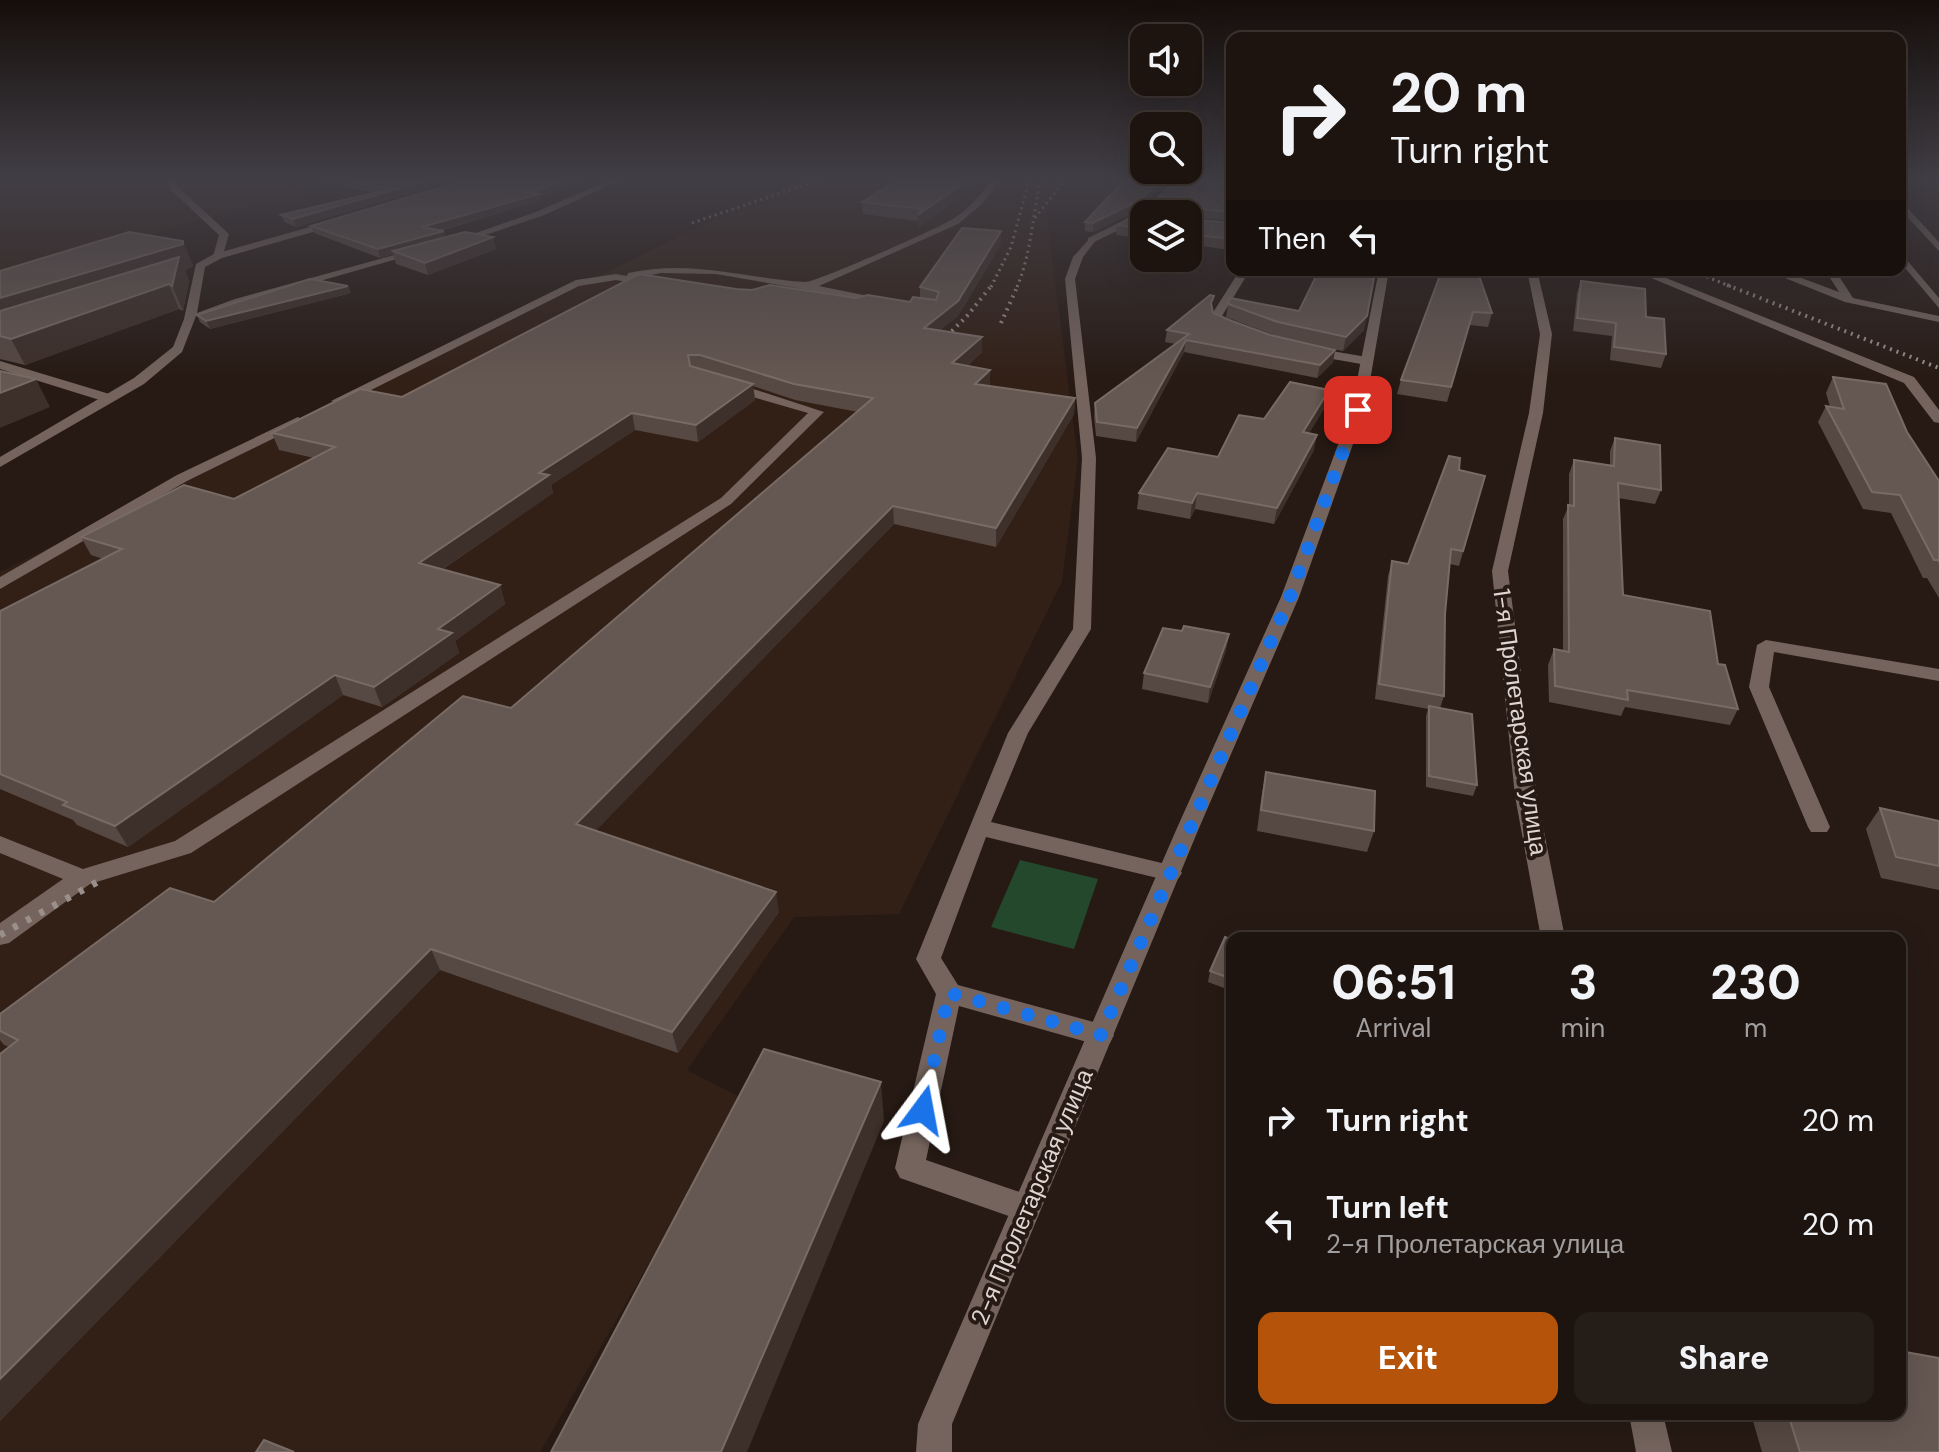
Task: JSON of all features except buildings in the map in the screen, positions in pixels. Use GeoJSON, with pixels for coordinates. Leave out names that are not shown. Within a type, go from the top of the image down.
{"type":"FeatureCollection","features":[{"type":"Feature","properties":{"kind":"street"},"geometry":{"type":"LineString","coordinates":[[218,256],[221,245]]}},
{"type":"Feature","properties":{"kind":"street"},"geometry":{"type":"LineString","coordinates":[[0,463],[111,399],[178,349],[190,319],[200,266],[218,256],[258,245]]}},
{"type":"Feature","properties":{"kind":"street"},"geometry":{"type":"LineString","coordinates":[[190,319],[239,301],[444,245]]}},
{"type":"Feature","properties":{"kind":"street"},"geometry":{"type":"LineString","coordinates":[[810,286],[903,245]]}},
{"type":"Feature","properties":{"kind":"street"},"geometry":{"type":"LineString","coordinates":[[1087,245],[1078,257],[1070,279],[1089,458],[1082,629],[1018,733],[928,959],[949,993],[1101,1035]]}},
{"type":"Feature","properties":{"kind":"street"},"geometry":{"type":"LineString","coordinates":[[1906,263],[1939,305]]}},
{"type":"Feature","properties":{"kind":"street"},"geometry":{"type":"LineString","coordinates":[[322,409],[576,283],[661,270],[716,271],[902,305]]}},
{"type":"Feature","properties":{"kind":"street"},"geometry":{"type":"LineString","coordinates":[[182,277],[197,272]]}},
{"type":"Feature","properties":{"kind":"street"},"geometry":{"type":"LineString","coordinates":[[1230,327],[1217,320],[1218,314],[1241,276]]}},
{"type":"Feature","properties":{"kind":"street","name":"2-я Пролетарская улица"},"geometry":{"type":"LineString","coordinates":[[934,1452],[935,1424],[1290,597],[1358,410],[1383,276]]}},
{"type":"Feature","properties":{"kind":"street","name":"1-я Пролетарская улица"},"geometry":{"type":"LineString","coordinates":[[1533,276],[1546,334],[1536,413],[1500,571],[1526,796],[1552,932]]}},
{"type":"Feature","properties":{"kind":"street"},"geometry":{"type":"LineString","coordinates":[[1652,276],[1909,380],[1939,419]]}},
{"type":"Feature","properties":{"kind":"street"},"geometry":{"type":"LineString","coordinates":[[1786,276],[1849,300],[1939,319]]}},
{"type":"Feature","properties":{"kind":"street"},"geometry":{"type":"LineString","coordinates":[[1834,276],[1849,300]]}},
{"type":"Feature","properties":{"kind":"street"},"geometry":{"type":"LineString","coordinates":[[616,277],[675,288]]}},
{"type":"Feature","properties":{"kind":"street"},"geometry":{"type":"LineString","coordinates":[[1293,348],[1367,361]]}},
{"type":"Feature","properties":{"kind":"street"},"geometry":{"type":"LineString","coordinates":[[0,365],[111,399]]}},
{"type":"Feature","properties":{"kind":"street"},"geometry":{"type":"LineString","coordinates":[[0,936],[82,878],[183,847],[726,501],[817,412],[712,380]]}},
{"type":"Feature","properties":{"kind":"street"},"geometry":{"type":"LineString","coordinates":[[0,584],[182,478],[308,416]]}},
{"type":"Feature","properties":{"kind":"street"},"geometry":{"type":"LineString","coordinates":[[1819,827],[1759,687],[1766,645],[1939,675]]}},
{"type":"Feature","properties":{"kind":"street"},"geometry":{"type":"LineString","coordinates":[[978,827],[1170,873]]}},
{"type":"Feature","properties":{"kind":"street"},"geometry":{"type":"LineString","coordinates":[[0,844],[82,878]]}},
{"type":"Feature","properties":{"kind":"street"},"geometry":{"type":"LineString","coordinates":[[949,993],[910,1168],[1026,1208]]}},
{"type":"Feature","properties":{"kind":"street"},"geometry":{"type":"LineString","coordinates":[[1647,1420],[1654,1452]]}},
{"type":"Feature","properties":{"kind":"shaded area"},"geometry":{"type":"Polygon","coordinates":[[[0,245],[118,245],[0,281],[0,245]]]}},
{"type":"Feature","properties":{"kind":"shaded area"},"geometry":{"type":"Polygon","coordinates":[[[663,245],[1050,245],[1078,459],[1062,581],[899,914],[794,917],[687,1070],[744,1099],[540,1452],[0,1452],[0,572],[663,245]]]}},
{"type":"Feature","properties":{"kind":"green space"},"geometry":{"type":"Polygon","coordinates":[[[1020,860],[1098,879],[1074,949],[991,927],[1020,860]]]}},
{"type":"Feature","properties":{"kind":"railway"},"geometry":{"type":"LineString","coordinates":[[992,285],[1012,245]]}},
{"type":"Feature","properties":{"kind":"railway"},"geometry":{"type":"LineString","coordinates":[[1017,287],[1030,245]]}},
{"type":"Feature","properties":{"kind":"railway"},"geometry":{"type":"LineString","coordinates":[[1705,276],[1729,286]]}},
{"type":"Feature","properties":{"kind":"railway"},"geometry":{"type":"LineString","coordinates":[[937,346],[992,285]]}},
{"type":"Feature","properties":{"kind":"railway"},"geometry":{"type":"LineString","coordinates":[[1001,323],[1018,285]]}},
{"type":"Feature","properties":{"kind":"railway"},"geometry":{"type":"LineString","coordinates":[[1729,286],[1939,368]]}},
{"type":"Feature","properties":{"kind":"railway"},"geometry":{"type":"LineString","coordinates":[[0,935],[101,880]]}},
{"type":"Feature","properties":{"kind":"route"},"geometry":{"type":"LineString","coordinates":[[923,1110],[949,993],[1101,1035],[1290,597],[1358,410]]}}]}
